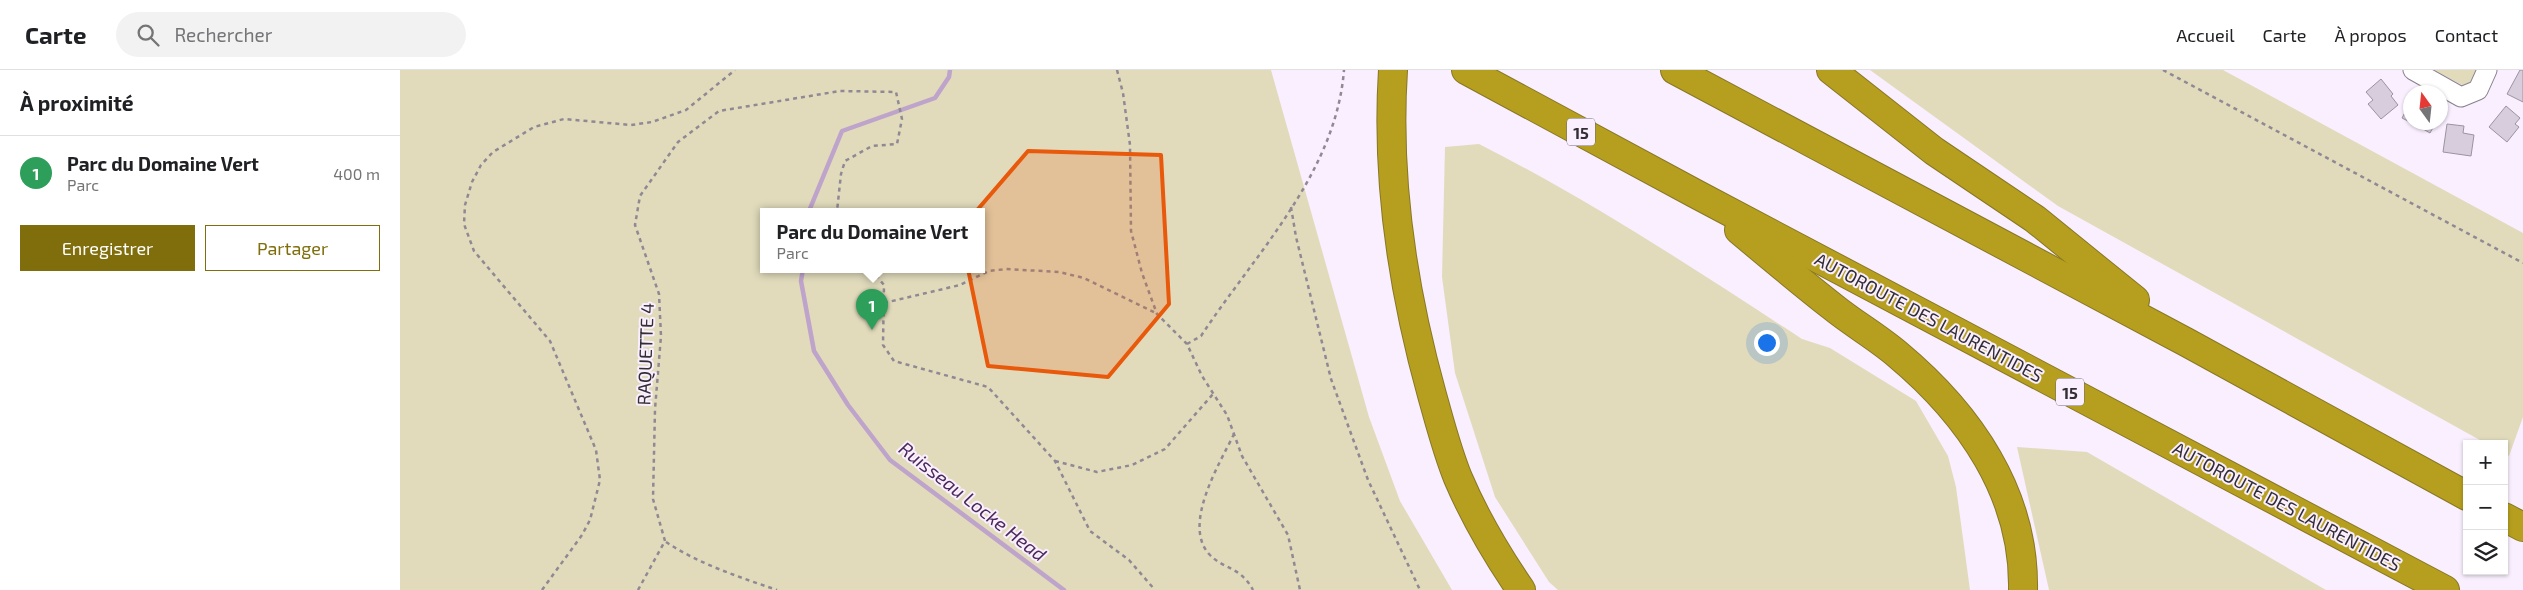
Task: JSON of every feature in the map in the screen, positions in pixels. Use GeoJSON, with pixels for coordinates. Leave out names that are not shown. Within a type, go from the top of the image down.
{"type":"FeatureCollection","features":[{"type":"Feature","properties":{"kind":"highway"},"geometry":{"type":"LineString","coordinates":[[1377,70],[1376,139],[1381,207],[1392,293],[1406,358],[1438,468],[1464,528],[1501,590]]}},
{"type":"Feature","properties":{"kind":"highway"},"geometry":{"type":"LineString","coordinates":[[1393,70],[1393,148],[1398,217],[1408,290],[1425,373],[1458,478],[1490,542],[1521,590]]}},
{"type":"Feature","properties":{"kind":"highway","name":"AUTOROUTE DES LAURENTIDES"},"geometry":{"type":"LineString","coordinates":[[1466,70],[1696,194],[2445,590]]}},
{"type":"Feature","properties":{"kind":"highway"},"geometry":{"type":"LineString","coordinates":[[1675,70],[2186,342],[2463,494]]}},
{"type":"Feature","properties":{"kind":"highway"},"geometry":{"type":"LineString","coordinates":[[1831,70],[1934,151],[2035,219],[2186,342]]}},
{"type":"Feature","properties":{"kind":"highway"},"geometry":{"type":"LineString","coordinates":[[1696,194],[1834,308],[1897,353],[1934,387],[1959,417],[1988,458],[2012,509],[2020,544],[2023,590]]}},
{"type":"Feature","properties":{"kind":"highway"},"geometry":{"type":"LineString","coordinates":[[2508,519],[2523,527]]}},
{"type":"Feature","properties":{"kind":"street"},"geometry":{"type":"LineString","coordinates":[[2413,70],[2461,97],[2478,90],[2487,70]]}},
{"type":"Feature","properties":{"kind":"path"},"geometry":{"type":"LineString","coordinates":[[542,590],[582,535],[590,520],[600,480],[596,450],[550,341],[474,251],[464,224],[465,205],[472,182],[481,165],[493,152],[534,127],[564,119],[631,125],[652,122],[686,110],[735,70]]}},
{"type":"Feature","properties":{"kind":"path"},"geometry":{"type":"LineString","coordinates":[[1116,70],[1123,93],[1130,144],[1131,231],[1142,273],[1157,314]]}},
{"type":"Feature","properties":{"kind":"path"},"geometry":{"type":"LineString","coordinates":[[1187,344],[1201,336],[1292,206],[1310,175],[1330,129],[1341,94],[1344,70]]}},
{"type":"Feature","properties":{"kind":"path"},"geometry":{"type":"LineString","coordinates":[[2163,70],[2523,263]]}},
{"type":"Feature","properties":{"kind":"path","name":"RAQUETTE 4"},"geometry":{"type":"LineString","coordinates":[[666,541],[653,499],[655,409],[661,336],[659,294],[635,224],[640,196],[678,142],[719,111],[840,92],[896,92],[902,119],[897,144],[872,146],[845,161],[840,174],[837,208]]}},
{"type":"Feature","properties":{"kind":"path"},"geometry":{"type":"LineString","coordinates":[[1292,206],[1296,237],[1331,379],[1368,480],[1420,590]]}},
{"type":"Feature","properties":{"kind":"path"},"geometry":{"type":"LineString","coordinates":[[884,303],[960,286],[989,272],[1006,269],[1059,272],[1084,278],[1157,314],[1187,344],[1202,376],[1227,415],[1242,456],[1288,535],[1300,590]]}},
{"type":"Feature","properties":{"kind":"path"},"geometry":{"type":"LineString","coordinates":[[874,273],[884,285],[883,345],[894,361],[988,388],[1055,461],[1090,531],[1129,560],[1155,590]]}},
{"type":"Feature","properties":{"kind":"path"},"geometry":{"type":"LineString","coordinates":[[1055,461],[1097,472],[1132,465],[1164,449],[1213,394]]}},
{"type":"Feature","properties":{"kind":"path"},"geometry":{"type":"LineString","coordinates":[[1234,434],[1200,511],[1201,537],[1209,554],[1246,577],[1253,590]]}},
{"type":"Feature","properties":{"kind":"path"},"geometry":{"type":"LineString","coordinates":[[638,590],[666,541],[677,549],[727,572],[777,590]]}},
{"type":"Feature","properties":{"kind":"highlighted area"},"geometry":{"type":"Polygon","coordinates":[[[1028,151],[1161,155],[1169,304],[1108,377],[988,366],[960,230],[1028,151]]]}},
{"type":"Feature","properties":{"kind":"shaded area"},"geometry":{"type":"Polygon","coordinates":[[[400,70],[1271,70],[1369,417],[1400,501],[1452,590],[400,590],[400,70]]]}},
{"type":"Feature","properties":{"kind":"shaded area"},"geometry":{"type":"Polygon","coordinates":[[[1870,70],[2223,70],[2523,233],[2523,417],[2509,456],[2508,440],[2480,440],[2058,206],[1870,70]]]}},
{"type":"Feature","properties":{"kind":"shaded area"},"geometry":{"type":"Polygon","coordinates":[[[2433,70],[2476,70],[2468,88],[2433,70]]]}},
{"type":"Feature","properties":{"kind":"shaded area"},"geometry":{"type":"Polygon","coordinates":[[[1479,144],[1603,213],[1802,339],[1830,348],[1916,401],[1948,456],[1956,487],[1970,590],[1558,590],[1549,582],[1495,497],[1455,373],[1442,277],[1445,147],[1479,144]]]}},
{"type":"Feature","properties":{"kind":"shaded area"},"geometry":{"type":"Polygon","coordinates":[[[2017,447],[2087,452],[2326,590],[2049,590],[2017,447]]]}},
{"type":"Feature","properties":{"kind":"building"},"geometry":{"type":"Polygon","coordinates":[[[2520,70],[2523,70],[2523,102],[2507,94],[2520,70]]]}},
{"type":"Feature","properties":{"kind":"building"},"geometry":{"type":"Polygon","coordinates":[[[2381,79],[2393,94],[2391,96],[2398,105],[2381,119],[2368,104],[2373,100],[2366,92],[2381,79]]]}},
{"type":"Feature","properties":{"kind":"building"},"geometry":{"type":"Polygon","coordinates":[[[2506,106],[2520,118],[2515,124],[2519,127],[2507,142],[2489,127],[2506,106]]]}},
{"type":"Feature","properties":{"kind":"building"},"geometry":{"type":"Polygon","coordinates":[[[2448,124],[2464,126],[2463,133],[2474,135],[2471,156],[2443,152],[2448,124]]]}},
{"type":"Feature","properties":{"kind":"waterway","name":"Ruisseau Locke Head"},"geometry":{"type":"LineString","coordinates":[[810,208],[842,131],[935,98],[949,77],[950,70]]}},
{"type":"Feature","properties":{"kind":"waterway","name":"Ruisseau Locke Head"},"geometry":{"type":"LineString","coordinates":[[802,273],[801,281],[814,351],[848,405],[890,460],[1064,590]]}},
{"type":"Feature","properties":{"kind":"place","name":"Parc du Domaine Vert"},"geometry":{"type":"Point","coordinates":[872,330]}}]}
